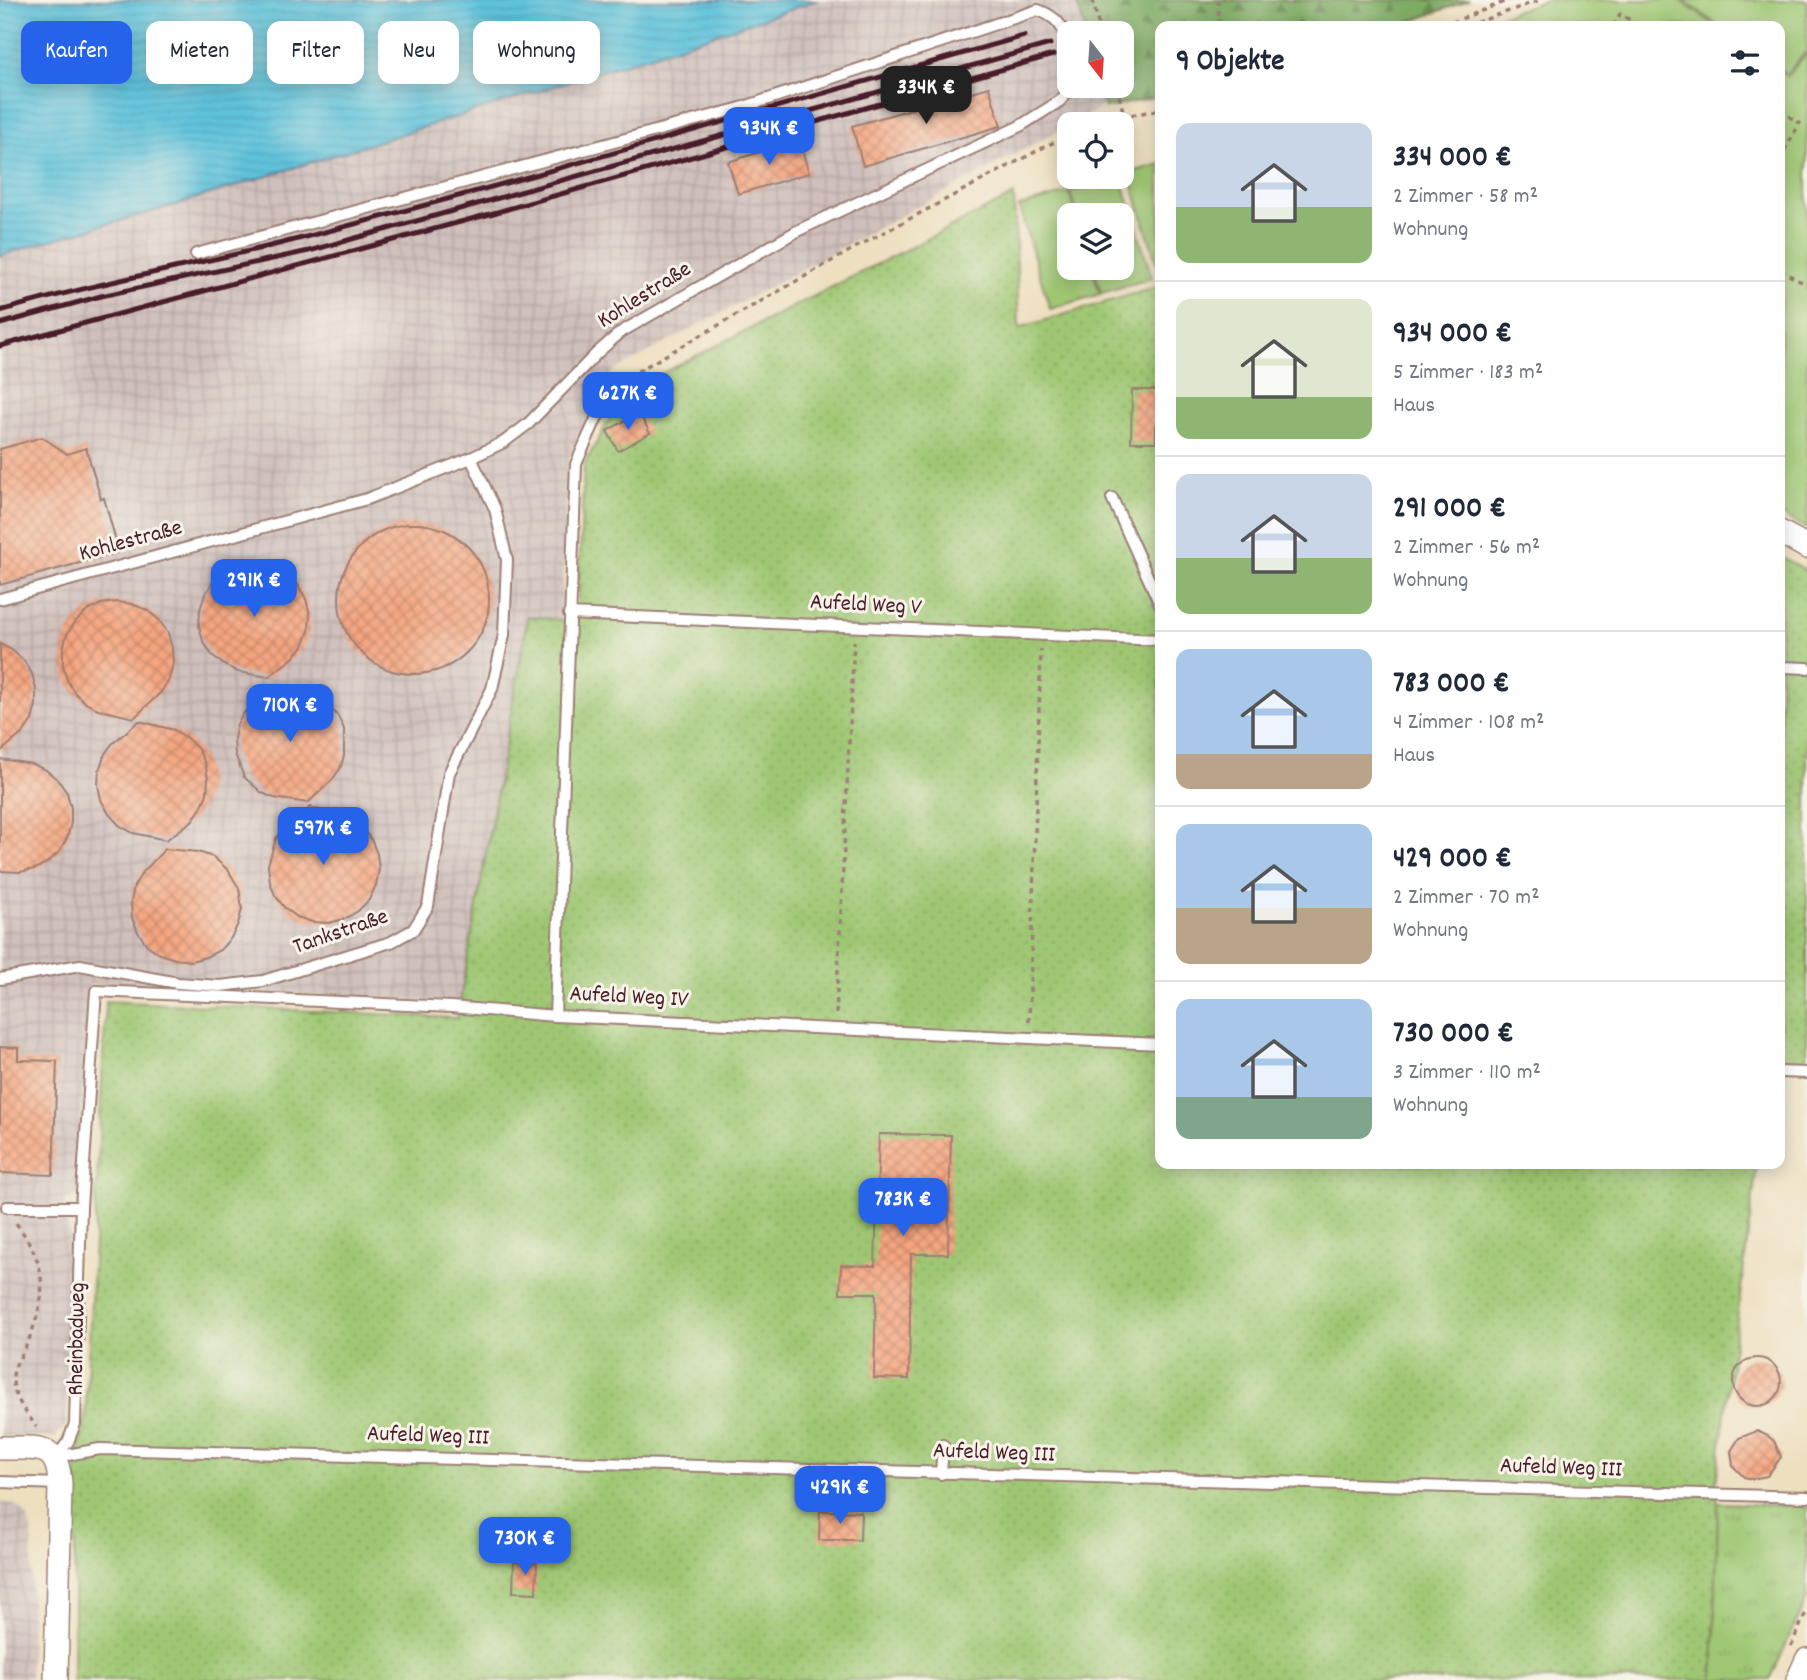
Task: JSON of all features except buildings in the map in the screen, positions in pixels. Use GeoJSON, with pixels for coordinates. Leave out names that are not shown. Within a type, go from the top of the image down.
{"type":"FeatureCollection","features":[{"type":"Feature","properties":{"kind":"street"},"geometry":{"type":"LineString","coordinates":[[1785,535],[1807,547]]}},
{"type":"Feature","properties":{"kind":"street"},"geometry":{"type":"LineString","coordinates":[[0,1448],[48,1453],[60,1484],[57,1680]]}},
{"type":"Feature","properties":{"kind":"street"},"geometry":{"type":"LineString","coordinates":[[1798,1680],[1807,1660]]}},
{"type":"Feature","properties":{"kind":"lane"},"geometry":{"type":"LineString","coordinates":[[196,254],[741,108],[1038,10],[1054,15],[1059,21]]}},
{"type":"Feature","properties":{"kind":"lane","name":"Kohlestraße"},"geometry":{"type":"LineString","coordinates":[[0,599],[367,499],[471,458],[504,442],[528,424],[597,352],[621,332],[797,231],[1020,126],[1063,98]]}},
{"type":"Feature","properties":{"kind":"lane"},"geometry":{"type":"LineString","coordinates":[[555,1016],[576,464],[596,419],[618,382]]}},
{"type":"Feature","properties":{"kind":"lane","name":"Tankstraße"},"geometry":{"type":"LineString","coordinates":[[0,979],[80,965],[178,983],[220,986],[263,981],[391,942],[413,930],[428,906],[449,773],[492,689],[505,635],[507,560],[495,509],[471,458]]}},
{"type":"Feature","properties":{"kind":"lane"},"geometry":{"type":"LineString","coordinates":[[1112,498],[1155,593]]}},
{"type":"Feature","properties":{"kind":"lane","name":"Aufeld Weg V"},"geometry":{"type":"LineString","coordinates":[[569,614],[1155,640]]}},
{"type":"Feature","properties":{"kind":"lane"},"geometry":{"type":"LineString","coordinates":[[1785,667],[1807,668]]}},
{"type":"Feature","properties":{"kind":"lane","name":"Aufeld Weg IV"},"geometry":{"type":"LineString","coordinates":[[96,991],[451,1007],[555,1016],[835,1030],[1155,1044]]}},
{"type":"Feature","properties":{"kind":"lane","name":"Rheinbadweg"},"geometry":{"type":"LineString","coordinates":[[48,1453],[68,1442],[75,1424],[81,1207],[96,991]]}},
{"type":"Feature","properties":{"kind":"lane"},"geometry":{"type":"LineString","coordinates":[[1785,1072],[1807,1073]]}},
{"type":"Feature","properties":{"kind":"lane"},"geometry":{"type":"LineString","coordinates":[[8,1206],[81,1207]]}},
{"type":"Feature","properties":{"kind":"lane"},"geometry":{"type":"LineString","coordinates":[[941,1474],[943,1445]]}},
{"type":"Feature","properties":{"kind":"lane","name":"Aufeld Weg III"},"geometry":{"type":"LineString","coordinates":[[48,1453],[100,1449],[1807,1497]]}},
{"type":"Feature","properties":{"kind":"lane"},"geometry":{"type":"LineString","coordinates":[[0,1482],[60,1484]]}},
{"type":"Feature","properties":{"kind":"path"},"geometry":{"type":"LineString","coordinates":[[1093,0],[1097,21]]}},
{"type":"Feature","properties":{"kind":"path"},"geometry":{"type":"LineString","coordinates":[[1218,0],[1219,21]]}},
{"type":"Feature","properties":{"kind":"path"},"geometry":{"type":"LineString","coordinates":[[1456,21],[1509,0]]}},
{"type":"Feature","properties":{"kind":"path"},"geometry":{"type":"LineString","coordinates":[[1481,21],[1541,0]]}},
{"type":"Feature","properties":{"kind":"path"},"geometry":{"type":"LineString","coordinates":[[1616,21],[1620,14],[1632,21]]}},
{"type":"Feature","properties":{"kind":"path"},"geometry":{"type":"LineString","coordinates":[[1134,115],[1155,111]]}},
{"type":"Feature","properties":{"kind":"path"},"geometry":{"type":"LineString","coordinates":[[1785,114],[1800,123],[1785,149]]}},
{"type":"Feature","properties":{"kind":"path"},"geometry":{"type":"LineString","coordinates":[[618,382],[853,249],[1057,141]]}},
{"type":"Feature","properties":{"kind":"path"},"geometry":{"type":"LineString","coordinates":[[1785,273],[1807,285]]}},
{"type":"Feature","properties":{"kind":"path"},"geometry":{"type":"LineString","coordinates":[[835,1030],[855,626]]}},
{"type":"Feature","properties":{"kind":"path"},"geometry":{"type":"LineString","coordinates":[[1028,1039],[1042,634]]}},
{"type":"Feature","properties":{"kind":"path"},"geometry":{"type":"LineString","coordinates":[[8,1206],[8,1212],[33,1246],[41,1269],[37,1316],[13,1378],[20,1404],[35,1425],[48,1453]]}},
{"type":"Feature","properties":{"kind":"shaded area"},"geometry":{"type":"Polygon","coordinates":[[[818,0],[1076,0],[1082,21],[1057,21],[1057,98],[1102,98],[1104,106],[1093,112],[1057,112],[1057,131],[612,372],[568,460],[561,621],[528,617],[460,1002],[90,985],[77,1195],[66,1199],[64,1222],[70,1235],[67,1424],[53,1438],[0,1436],[0,256],[50,239],[122,221],[560,84],[600,84],[600,71],[818,0]]]}},
{"type":"Feature","properties":{"kind":"shaded area"},"geometry":{"type":"Polygon","coordinates":[[[0,1502],[20,1508],[27,1516],[32,1533],[30,1677],[0,1678],[0,1502]]]}},
{"type":"Feature","properties":{"kind":"green space"},"geometry":{"type":"Polygon","coordinates":[[[1076,0],[1469,0],[1412,21],[1155,21],[1155,98],[1105,108],[1102,98],[1134,98],[1134,21],[1082,21],[1076,0]]]}},
{"type":"Feature","properties":{"kind":"green space"},"geometry":{"type":"Polygon","coordinates":[[[1546,0],[1679,0],[1709,21],[1486,21],[1546,0]]]}},
{"type":"Feature","properties":{"kind":"green space"},"geometry":{"type":"Polygon","coordinates":[[[1683,0],[1807,0],[1807,50],[1787,74],[1785,21],[1712,21],[1683,0]]]}},
{"type":"Feature","properties":{"kind":"green space"},"geometry":{"type":"Polygon","coordinates":[[[1807,53],[1807,529],[1785,516],[1785,75],[1787,76],[1807,53]]]}},
{"type":"Feature","properties":{"kind":"green space"},"geometry":{"type":"Polygon","coordinates":[[[1155,165],[1155,258],[1134,189],[1134,172],[1155,165]]]}},
{"type":"Feature","properties":{"kind":"green space"},"geometry":{"type":"Polygon","coordinates":[[[1080,189],[1125,189],[1129,203],[1074,203],[1070,192],[1080,189]]]}},
{"type":"Feature","properties":{"kind":"green space"},"geometry":{"type":"Polygon","coordinates":[[[1069,192],[1072,203],[1057,203],[1057,280],[1096,280],[1100,294],[1050,309],[1019,207],[1069,192]]]}},
{"type":"Feature","properties":{"kind":"green space"},"geometry":{"type":"Polygon","coordinates":[[[1014,195],[1019,328],[1155,287],[1155,1169],[1756,1169],[1715,1491],[1718,1503],[1713,1680],[73,1680],[76,1463],[85,1423],[106,1001],[457,1018],[528,616],[577,622],[584,465],[625,392],[1014,195]]]}},
{"type":"Feature","properties":{"kind":"green space"},"geometry":{"type":"Polygon","coordinates":[[[1134,219],[1152,278],[1101,293],[1097,280],[1134,280],[1134,219]]]}},
{"type":"Feature","properties":{"kind":"green space"},"geometry":{"type":"Polygon","coordinates":[[[1785,559],[1807,571],[1807,1061],[1785,1060],[1785,559]]]}},
{"type":"Feature","properties":{"kind":"green space"},"geometry":{"type":"Polygon","coordinates":[[[1718,1503],[1807,1506],[1807,1598],[1770,1680],[1713,1680],[1718,1503]]]}},
{"type":"Feature","properties":{"kind":"water"},"geometry":{"type":"Polygon","coordinates":[[[0,0],[818,0],[600,72],[600,21],[473,21],[473,84],[561,84],[178,204],[0,256],[0,0]]]}},
{"type":"Feature","properties":{"kind":"railway"},"geometry":{"type":"LineString","coordinates":[[0,311],[268,247],[396,213],[1024,36]]}},
{"type":"Feature","properties":{"kind":"railway"},"geometry":{"type":"LineString","coordinates":[[0,324],[101,296],[309,251],[1050,44]]}},
{"type":"Feature","properties":{"kind":"railway"},"geometry":{"type":"LineString","coordinates":[[0,346],[490,214],[1053,55]]}}]}
